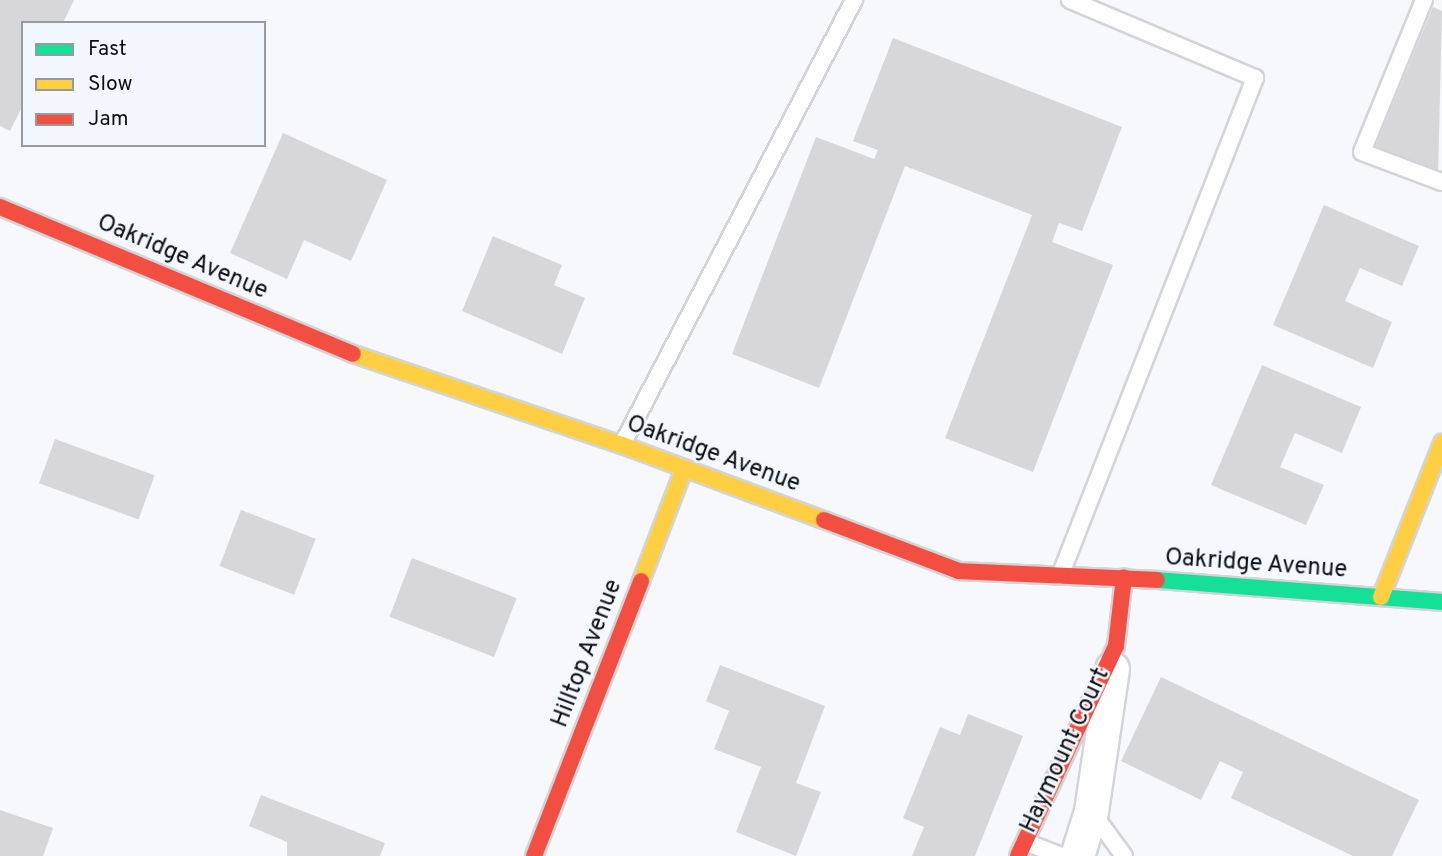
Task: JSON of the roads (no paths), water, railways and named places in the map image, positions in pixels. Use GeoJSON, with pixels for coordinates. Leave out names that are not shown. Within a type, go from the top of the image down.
{"type":"FeatureCollection","features":[{"type":"Feature","properties":{"kind":"street","name":"Oakridge Avenue"},"geometry":{"type":"LineString","coordinates":[[0,206],[361,357],[622,445],[959,571],[1060,577],[1124,577],[1442,602]]}},
{"type":"Feature","properties":{"kind":"street"},"geometry":{"type":"LineString","coordinates":[[1381,597],[1442,443]]}},
{"type":"Feature","properties":{"kind":"street","name":"Hilltop Avenue"},"geometry":{"type":"LineString","coordinates":[[534,856],[684,469]]}},
{"type":"Feature","properties":{"kind":"street","name":"Haymount Court"},"geometry":{"type":"LineString","coordinates":[[1077,856],[1091,811],[1124,577]]}},
{"type":"Feature","properties":{"kind":"street","name":"Haymount Court"},"geometry":{"type":"LineString","coordinates":[[1021,848],[1116,646]]}},
{"type":"Feature","properties":{"kind":"lane"},"geometry":{"type":"LineString","coordinates":[[622,445],[854,0]]}},
{"type":"Feature","properties":{"kind":"lane"},"geometry":{"type":"LineString","coordinates":[[1060,577],[1255,78],[1069,0]]}},
{"type":"Feature","properties":{"kind":"lane"},"geometry":{"type":"LineString","coordinates":[[1424,0],[1362,152],[1442,182]]}},
{"type":"Feature","properties":{"kind":"lane"},"geometry":{"type":"LineString","coordinates":[[1091,811],[1124,856]]}},
{"type":"Feature","properties":{"kind":"lane"},"geometry":{"type":"LineString","coordinates":[[1021,848],[1061,856]]}}]}
